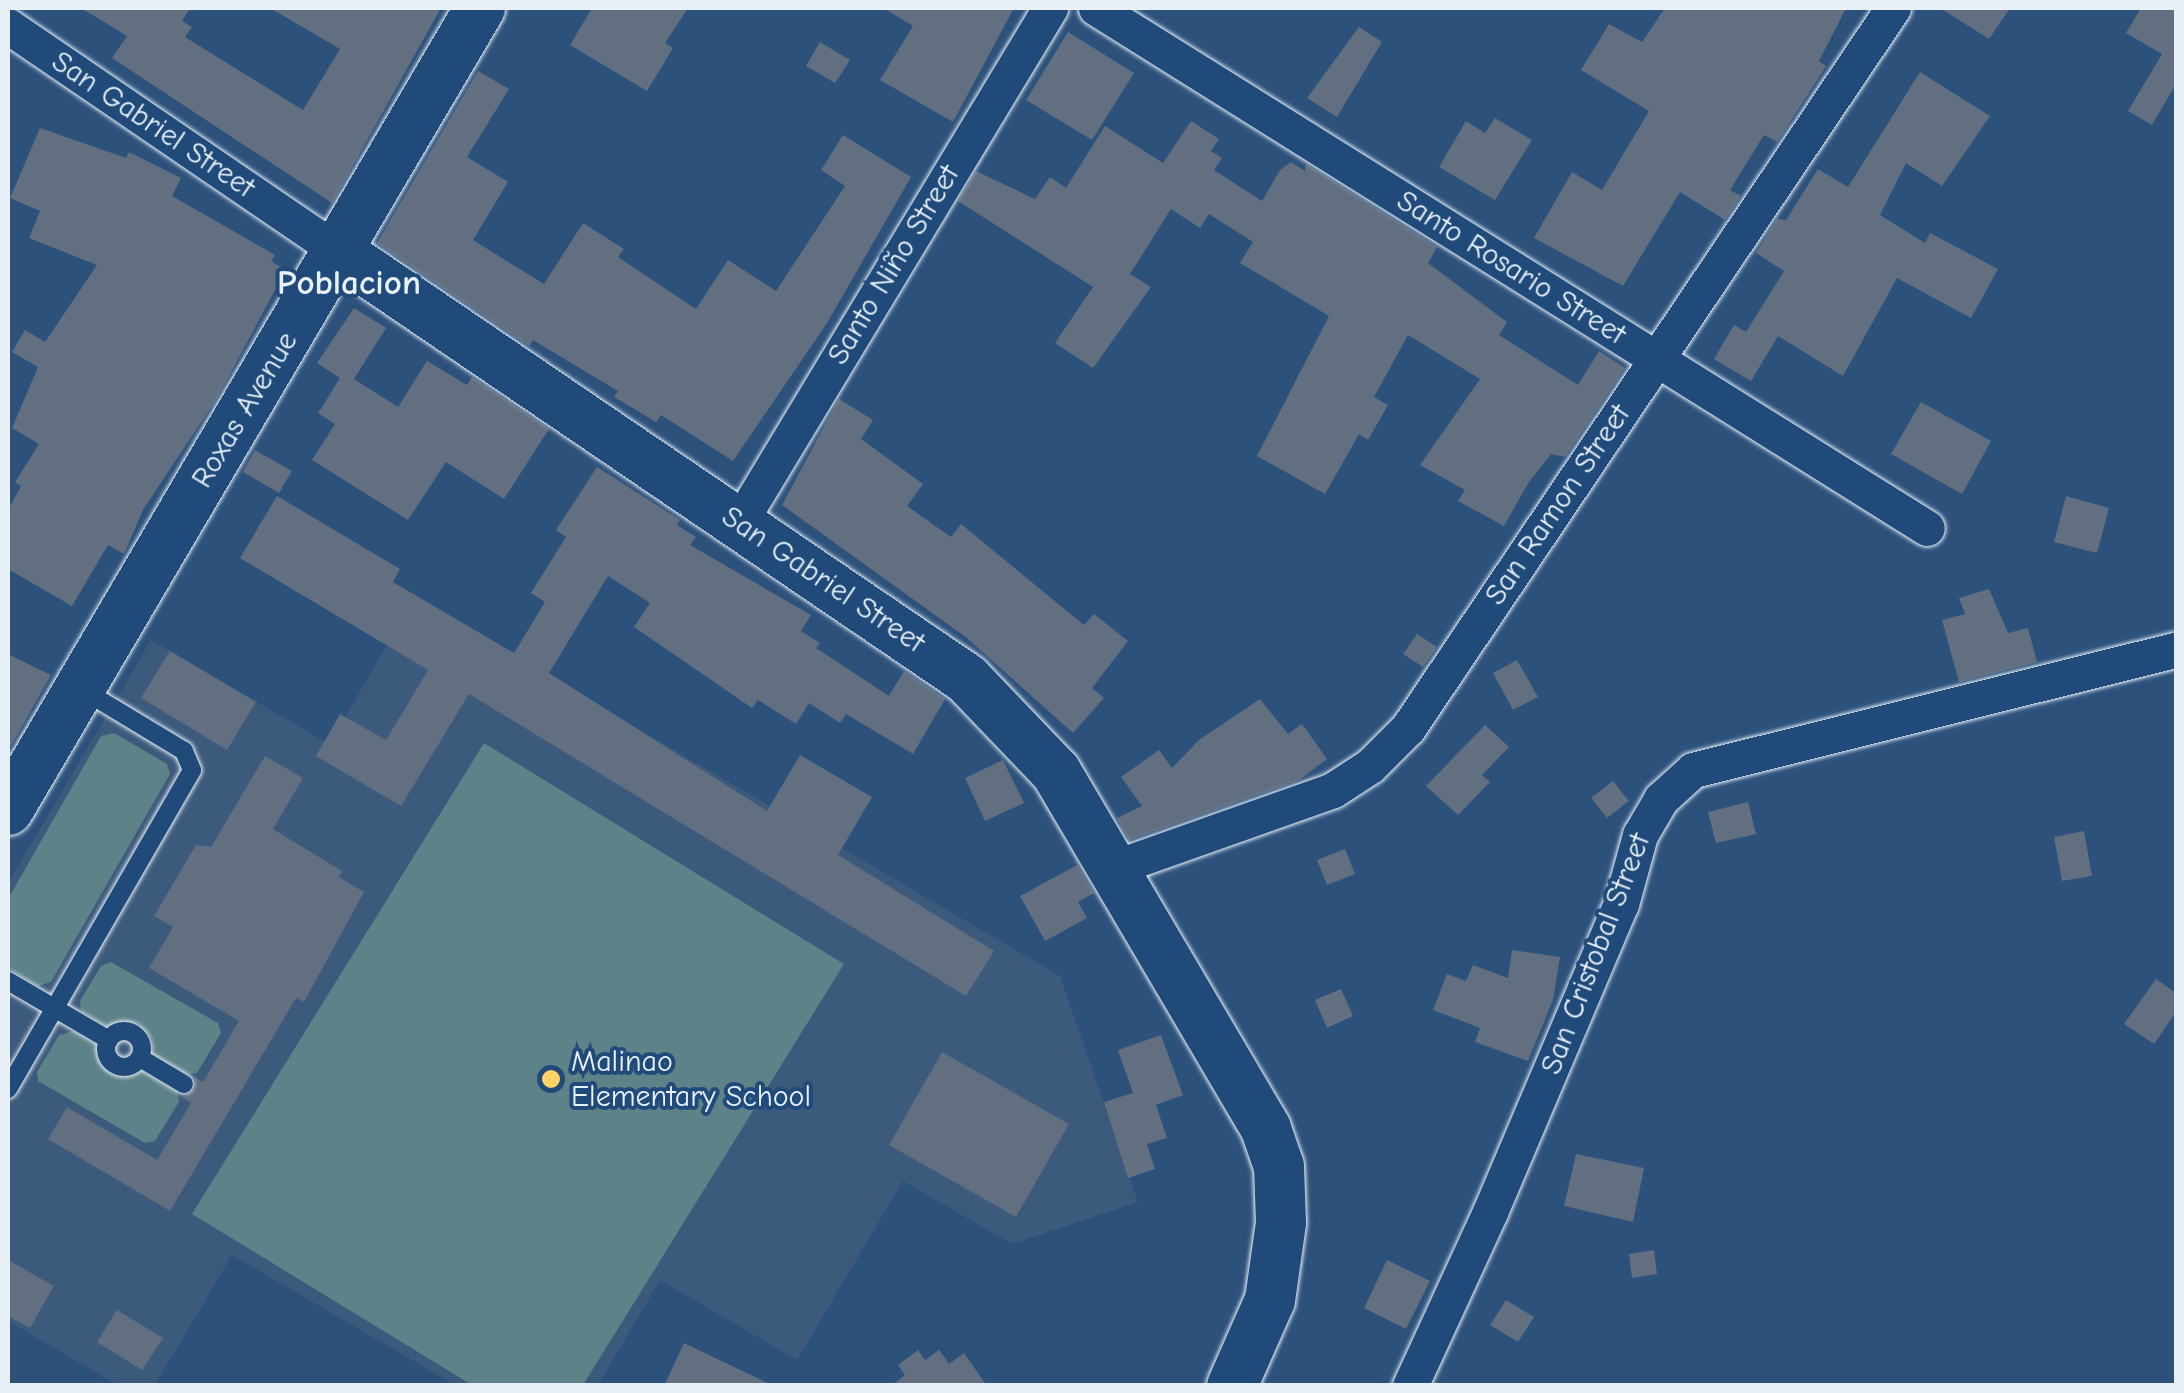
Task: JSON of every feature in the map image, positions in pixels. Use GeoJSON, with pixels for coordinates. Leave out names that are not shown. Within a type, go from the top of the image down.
{"type":"FeatureCollection","features":[{"type":"Feature","properties":{"kind":"street","name":"Roxas Avenue"},"geometry":{"type":"LineString","coordinates":[[8,810],[480,8]]}},
{"type":"Feature","properties":{"kind":"street","name":"Santo Niño Street"},"geometry":{"type":"LineString","coordinates":[[738,523],[1050,8]]}},
{"type":"Feature","properties":{"kind":"street","name":"Santo Rosario Street"},"geometry":{"type":"LineString","coordinates":[[1096,8],[1927,528]]}},
{"type":"Feature","properties":{"kind":"street","name":"San Ramon Street"},"geometry":{"type":"LineString","coordinates":[[1113,868],[1333,790],[1370,766],[1408,728],[1893,8]]}},
{"type":"Feature","properties":{"kind":"street","name":"San Gabriel Street"},"geometry":{"type":"LineString","coordinates":[[19,22],[339,252],[967,679],[1056,772],[1266,1129],[1280,1166],[1281,1223],[1270,1300],[1232,1386]]}},
{"type":"Feature","properties":{"kind":"street","name":"San Cristobal Street"},"geometry":{"type":"LineString","coordinates":[[1410,1386],[1490,1212],[1621,904],[1640,834],[1660,799],[1693,770],[2176,650]]}},
{"type":"Feature","properties":{"kind":"lane"},"geometry":{"type":"LineString","coordinates":[[8,1090],[192,770],[184,751],[80,689]]}},
{"type":"Feature","properties":{"kind":"lane"},"geometry":{"type":"LineString","coordinates":[[8,981],[108,1040],[122,1030],[134,1033],[142,1047],[140,1058],[184,1084]]}},
{"type":"Feature","properties":{"kind":"shaded area","name":"Malinao Elementary School"},"geometry":{"type":"Polygon","coordinates":[[[415,598],[1060,976],[1138,1202],[1012,1244],[903,1181],[797,1360],[660,1280],[598,1385],[455,1385],[232,1255],[155,1385],[118,1385],[8,1321],[8,883],[151,640],[329,744],[415,598]]]}},
{"type":"Feature","properties":{"kind":"green space"},"geometry":{"type":"Polygon","coordinates":[[[114,733],[167,764],[170,774],[51,982],[38,986],[8,968],[8,899],[101,736],[114,733]]]}},
{"type":"Feature","properties":{"kind":"green space"},"geometry":{"type":"Polygon","coordinates":[[[484,743],[844,964],[583,1385],[472,1385],[192,1214],[484,743]]]}},
{"type":"Feature","properties":{"kind":"green space"},"geometry":{"type":"Polygon","coordinates":[[[111,962],[218,1023],[221,1033],[197,1073],[187,1074],[153,1054],[152,1038],[138,1023],[106,1026],[81,1011],[80,1001],[101,966],[111,962]]]}},
{"type":"Feature","properties":{"kind":"green space"},"geometry":{"type":"Polygon","coordinates":[[[73,1031],[96,1045],[110,1073],[143,1072],[177,1092],[179,1102],[155,1141],[145,1143],[38,1081],[37,1072],[59,1035],[73,1031]]]}},
{"type":"Feature","properties":{"kind":"building"},"geometry":{"type":"Polygon","coordinates":[[[81,8],[190,8],[182,21],[192,27],[185,37],[303,110],[340,49],[270,8],[441,8],[332,203],[112,58],[127,36],[81,8]]]}},
{"type":"Feature","properties":{"kind":"building"},"geometry":{"type":"Polygon","coordinates":[[[592,8],[688,8],[665,43],[673,48],[647,91],[570,45],[592,8]]]}},
{"type":"Feature","properties":{"kind":"building"},"geometry":{"type":"Polygon","coordinates":[[[883,8],[1014,8],[953,122],[880,80],[913,26],[883,8]]]}},
{"type":"Feature","properties":{"kind":"building"},"geometry":{"type":"Polygon","coordinates":[[[1665,8],[1846,8],[1819,61],[1826,66],[1777,142],[1764,135],[1730,190],[1741,196],[1725,220],[1680,192],[1623,286],[1534,238],[1572,172],[1602,190],[1649,111],[1581,70],[1609,24],[1642,42],[1665,8]]]}},
{"type":"Feature","properties":{"kind":"building"},"geometry":{"type":"Polygon","coordinates":[[[1940,8],[2010,8],[1989,39],[1940,8]]]}},
{"type":"Feature","properties":{"kind":"building"},"geometry":{"type":"Polygon","coordinates":[[[2141,8],[2176,8],[2176,84],[2152,125],[2128,111],[2162,54],[2126,33],[2141,8]]]}},
{"type":"Feature","properties":{"kind":"building"},"geometry":{"type":"Polygon","coordinates":[[[1359,27],[1382,42],[1337,117],[1307,98],[1359,27]]]}},
{"type":"Feature","properties":{"kind":"building"},"geometry":{"type":"Polygon","coordinates":[[[1068,32],[1134,73],[1092,140],[1026,100],[1068,32]]]}},
{"type":"Feature","properties":{"kind":"building"},"geometry":{"type":"Polygon","coordinates":[[[820,42],[850,60],[835,83],[806,66],[820,42]]]}},
{"type":"Feature","properties":{"kind":"building"},"geometry":{"type":"Polygon","coordinates":[[[478,71],[509,89],[467,157],[508,182],[473,240],[544,284],[583,223],[624,249],[618,257],[696,309],[728,260],[776,291],[845,186],[821,170],[843,135],[911,177],[827,323],[733,461],[661,415],[656,422],[614,397],[618,391],[533,340],[529,346],[377,243],[478,71]]]}},
{"type":"Feature","properties":{"kind":"building"},"geometry":{"type":"Polygon","coordinates":[[[1920,72],[1990,116],[1942,186],[1906,163],[1880,215],[1925,243],[1930,233],[1998,269],[1971,318],[1897,278],[1843,376],[1778,336],[1751,381],[1714,359],[1734,325],[1746,332],[1784,271],[1756,253],[1777,219],[1786,220],[1818,169],[1848,187],[1920,72]]]}},
{"type":"Feature","properties":{"kind":"building"},"geometry":{"type":"Polygon","coordinates":[[[1495,118],[1532,140],[1495,200],[1439,167],[1466,121],[1485,133],[1495,118]]]}},
{"type":"Feature","properties":{"kind":"building"},"geometry":{"type":"Polygon","coordinates":[[[1191,121],[1219,139],[1211,151],[1222,158],[1214,170],[1262,201],[1280,170],[1291,162],[1305,171],[1306,164],[1437,247],[1428,263],[1507,322],[1499,335],[1578,385],[1599,351],[1625,368],[1565,457],[1551,454],[1529,482],[1504,526],[1458,501],[1465,490],[1420,465],[1480,379],[1408,335],[1374,397],[1388,405],[1368,440],[1359,434],[1325,494],[1257,456],[1329,316],[1240,263],[1253,242],[1209,214],[1200,228],[1171,209],[1130,274],[1151,287],[1093,368],[1055,343],[1093,287],[958,201],[976,171],[1035,199],[1050,177],[1066,188],[1105,126],[1163,163],[1191,121]]]}},
{"type":"Feature","properties":{"kind":"building"},"geometry":{"type":"Polygon","coordinates":[[[40,128],[126,158],[129,152],[181,178],[172,196],[275,255],[271,261],[286,270],[217,398],[143,510],[124,554],[108,545],[72,606],[8,569],[8,510],[21,486],[15,482],[39,444],[12,428],[38,367],[12,352],[25,330],[45,342],[97,265],[29,238],[40,211],[10,198],[40,128]]]}},
{"type":"Feature","properties":{"kind":"building"},"geometry":{"type":"Polygon","coordinates":[[[354,308],[386,328],[354,379],[398,407],[427,361],[467,385],[472,377],[549,429],[504,499],[446,462],[408,520],[312,460],[335,424],[318,413],[340,378],[317,363],[354,308]]]}},
{"type":"Feature","properties":{"kind":"building"},"geometry":{"type":"Polygon","coordinates":[[[839,399],[873,420],[861,439],[923,484],[907,506],[951,537],[961,524],[1084,625],[1094,614],[1128,641],[1092,688],[1104,698],[1073,733],[967,638],[782,505],[839,399]]]}},
{"type":"Feature","properties":{"kind":"building"},"geometry":{"type":"Polygon","coordinates":[[[1921,402],[1991,441],[1962,494],[1891,454],[1921,402]]]}},
{"type":"Feature","properties":{"kind":"building"},"geometry":{"type":"Polygon","coordinates":[[[255,450],[292,471],[279,493],[243,472],[255,450]]]}},
{"type":"Feature","properties":{"kind":"building"},"geometry":{"type":"Polygon","coordinates":[[[597,467],[680,520],[677,525],[696,537],[690,545],[811,615],[801,631],[820,643],[816,648],[889,696],[904,671],[945,699],[913,754],[846,714],[840,723],[809,703],[796,724],[758,700],[752,708],[634,627],[650,603],[608,576],[549,673],[767,811],[800,755],[872,797],[838,855],[994,951],[966,996],[469,694],[401,806],[316,756],[340,714],[386,740],[428,670],[240,558],[277,496],[400,569],[393,582],[514,653],[545,602],[531,593],[566,537],[556,530],[597,467]]]}},
{"type":"Feature","properties":{"kind":"building"},"geometry":{"type":"Polygon","coordinates":[[[2066,496],[2109,508],[2097,553],[2054,542],[2066,496]]]}},
{"type":"Feature","properties":{"kind":"building"},"geometry":{"type":"Polygon","coordinates":[[[1989,589],[2008,633],[2028,628],[2037,662],[1959,682],[1942,620],[1965,614],[1959,598],[1989,589]]]}},
{"type":"Feature","properties":{"kind":"building"},"geometry":{"type":"Polygon","coordinates":[[[1417,634],[1437,647],[1423,667],[1403,654],[1417,634]]]}},
{"type":"Feature","properties":{"kind":"building"},"geometry":{"type":"Polygon","coordinates":[[[170,651],[256,702],[227,750],[141,698],[170,651]]]}},
{"type":"Feature","properties":{"kind":"building"},"geometry":{"type":"Polygon","coordinates":[[[8,654],[51,675],[8,751],[8,654]]]}},
{"type":"Feature","properties":{"kind":"building"},"geometry":{"type":"Polygon","coordinates":[[[1517,660],[1538,697],[1513,710],[1493,673],[1517,660]]]}},
{"type":"Feature","properties":{"kind":"building"},"geometry":{"type":"Polygon","coordinates":[[[1260,699],[1288,734],[1302,724],[1327,759],[1299,780],[1129,840],[1117,818],[1142,806],[1121,777],[1159,750],[1172,768],[1199,740],[1260,699]]]}},
{"type":"Feature","properties":{"kind":"building"},"geometry":{"type":"Polygon","coordinates":[[[1485,725],[1509,747],[1482,775],[1490,782],[1458,815],[1426,786],[1485,725]]]}},
{"type":"Feature","properties":{"kind":"building"},"geometry":{"type":"Polygon","coordinates":[[[265,756],[303,778],[273,829],[342,871],[339,877],[364,892],[304,1002],[296,998],[170,1211],[48,1139],[67,1107],[157,1160],[191,1103],[183,1098],[195,1089],[195,1077],[203,1082],[239,1021],[149,968],[173,927],[154,916],[196,845],[211,847],[265,756]]]}},
{"type":"Feature","properties":{"kind":"building"},"geometry":{"type":"Polygon","coordinates":[[[1003,760],[1024,803],[985,821],[965,778],[1003,760]]]}},
{"type":"Feature","properties":{"kind":"building"},"geometry":{"type":"Polygon","coordinates":[[[1613,781],[1629,801],[1607,818],[1591,798],[1613,781]]]}},
{"type":"Feature","properties":{"kind":"building"},"geometry":{"type":"Polygon","coordinates":[[[1748,802],[1756,834],[1716,843],[1708,812],[1748,802]]]}},
{"type":"Feature","properties":{"kind":"building"},"geometry":{"type":"Polygon","coordinates":[[[2084,831],[2092,876],[2062,881],[2054,837],[2084,831]]]}},
{"type":"Feature","properties":{"kind":"building"},"geometry":{"type":"Polygon","coordinates":[[[1345,849],[1355,874],[1327,885],[1317,860],[1345,849]]]}},
{"type":"Feature","properties":{"kind":"building"},"geometry":{"type":"Polygon","coordinates":[[[1077,865],[1094,893],[1078,902],[1087,918],[1045,941],[1020,896],[1077,865]]]}},
{"type":"Feature","properties":{"kind":"building"},"geometry":{"type":"Polygon","coordinates":[[[1512,950],[1560,957],[1553,1000],[1528,1061],[1475,1042],[1480,1028],[1433,1010],[1447,974],[1466,981],[1473,965],[1508,978],[1512,950]]]}},
{"type":"Feature","properties":{"kind":"building"},"geometry":{"type":"Polygon","coordinates":[[[2156,979],[2176,993],[2176,1012],[2154,1044],[2124,1024],[2156,979]]]}},
{"type":"Feature","properties":{"kind":"building"},"geometry":{"type":"Polygon","coordinates":[[[1341,989],[1353,1016],[1327,1028],[1315,1000],[1341,989]]]}},
{"type":"Feature","properties":{"kind":"building"},"geometry":{"type":"Polygon","coordinates":[[[1161,1035],[1183,1095],[1156,1105],[1167,1138],[1147,1144],[1155,1169],[1128,1178],[1104,1102],[1133,1093],[1118,1050],[1161,1035]]]}},
{"type":"Feature","properties":{"kind":"building"},"geometry":{"type":"Polygon","coordinates":[[[942,1052],[1069,1124],[1016,1217],[889,1145],[942,1052]]]}},
{"type":"Feature","properties":{"kind":"building"},"geometry":{"type":"Polygon","coordinates":[[[1576,1154],[1644,1168],[1633,1222],[1564,1206],[1576,1154]]]}},
{"type":"Feature","properties":{"kind":"building"},"geometry":{"type":"Polygon","coordinates":[[[1654,1250],[1657,1274],[1632,1278],[1629,1254],[1654,1250]]]}},
{"type":"Feature","properties":{"kind":"building"},"geometry":{"type":"Polygon","coordinates":[[[8,1260],[54,1286],[30,1328],[8,1316],[8,1260]]]}},
{"type":"Feature","properties":{"kind":"building"},"geometry":{"type":"Polygon","coordinates":[[[1387,1260],[1430,1281],[1406,1329],[1364,1308],[1387,1260]]]}},
{"type":"Feature","properties":{"kind":"building"},"geometry":{"type":"Polygon","coordinates":[[[1506,1300],[1534,1317],[1518,1342],[1490,1325],[1506,1300]]]}},
{"type":"Feature","properties":{"kind":"building"},"geometry":{"type":"Polygon","coordinates":[[[117,1310],[163,1338],[142,1370],[97,1342],[117,1310]]]}},
{"type":"Feature","properties":{"kind":"building"},"geometry":{"type":"Polygon","coordinates":[[[684,1343],[774,1386],[664,1386],[684,1343]]]}},
{"type":"Feature","properties":{"kind":"building"},"geometry":{"type":"Polygon","coordinates":[[[918,1350],[925,1360],[939,1350],[949,1364],[964,1353],[987,1386],[891,1386],[905,1375],[898,1365],[918,1350]]]}},
{"type":"Feature","properties":{"kind":"place","name":"Malinao Elementary School"},"geometry":{"type":"Point","coordinates":[551,1079]}},
{"type":"Feature","properties":{"kind":"district","name":"Poblacion"},"geometry":{"type":"Point","coordinates":[349,283]}}]}
